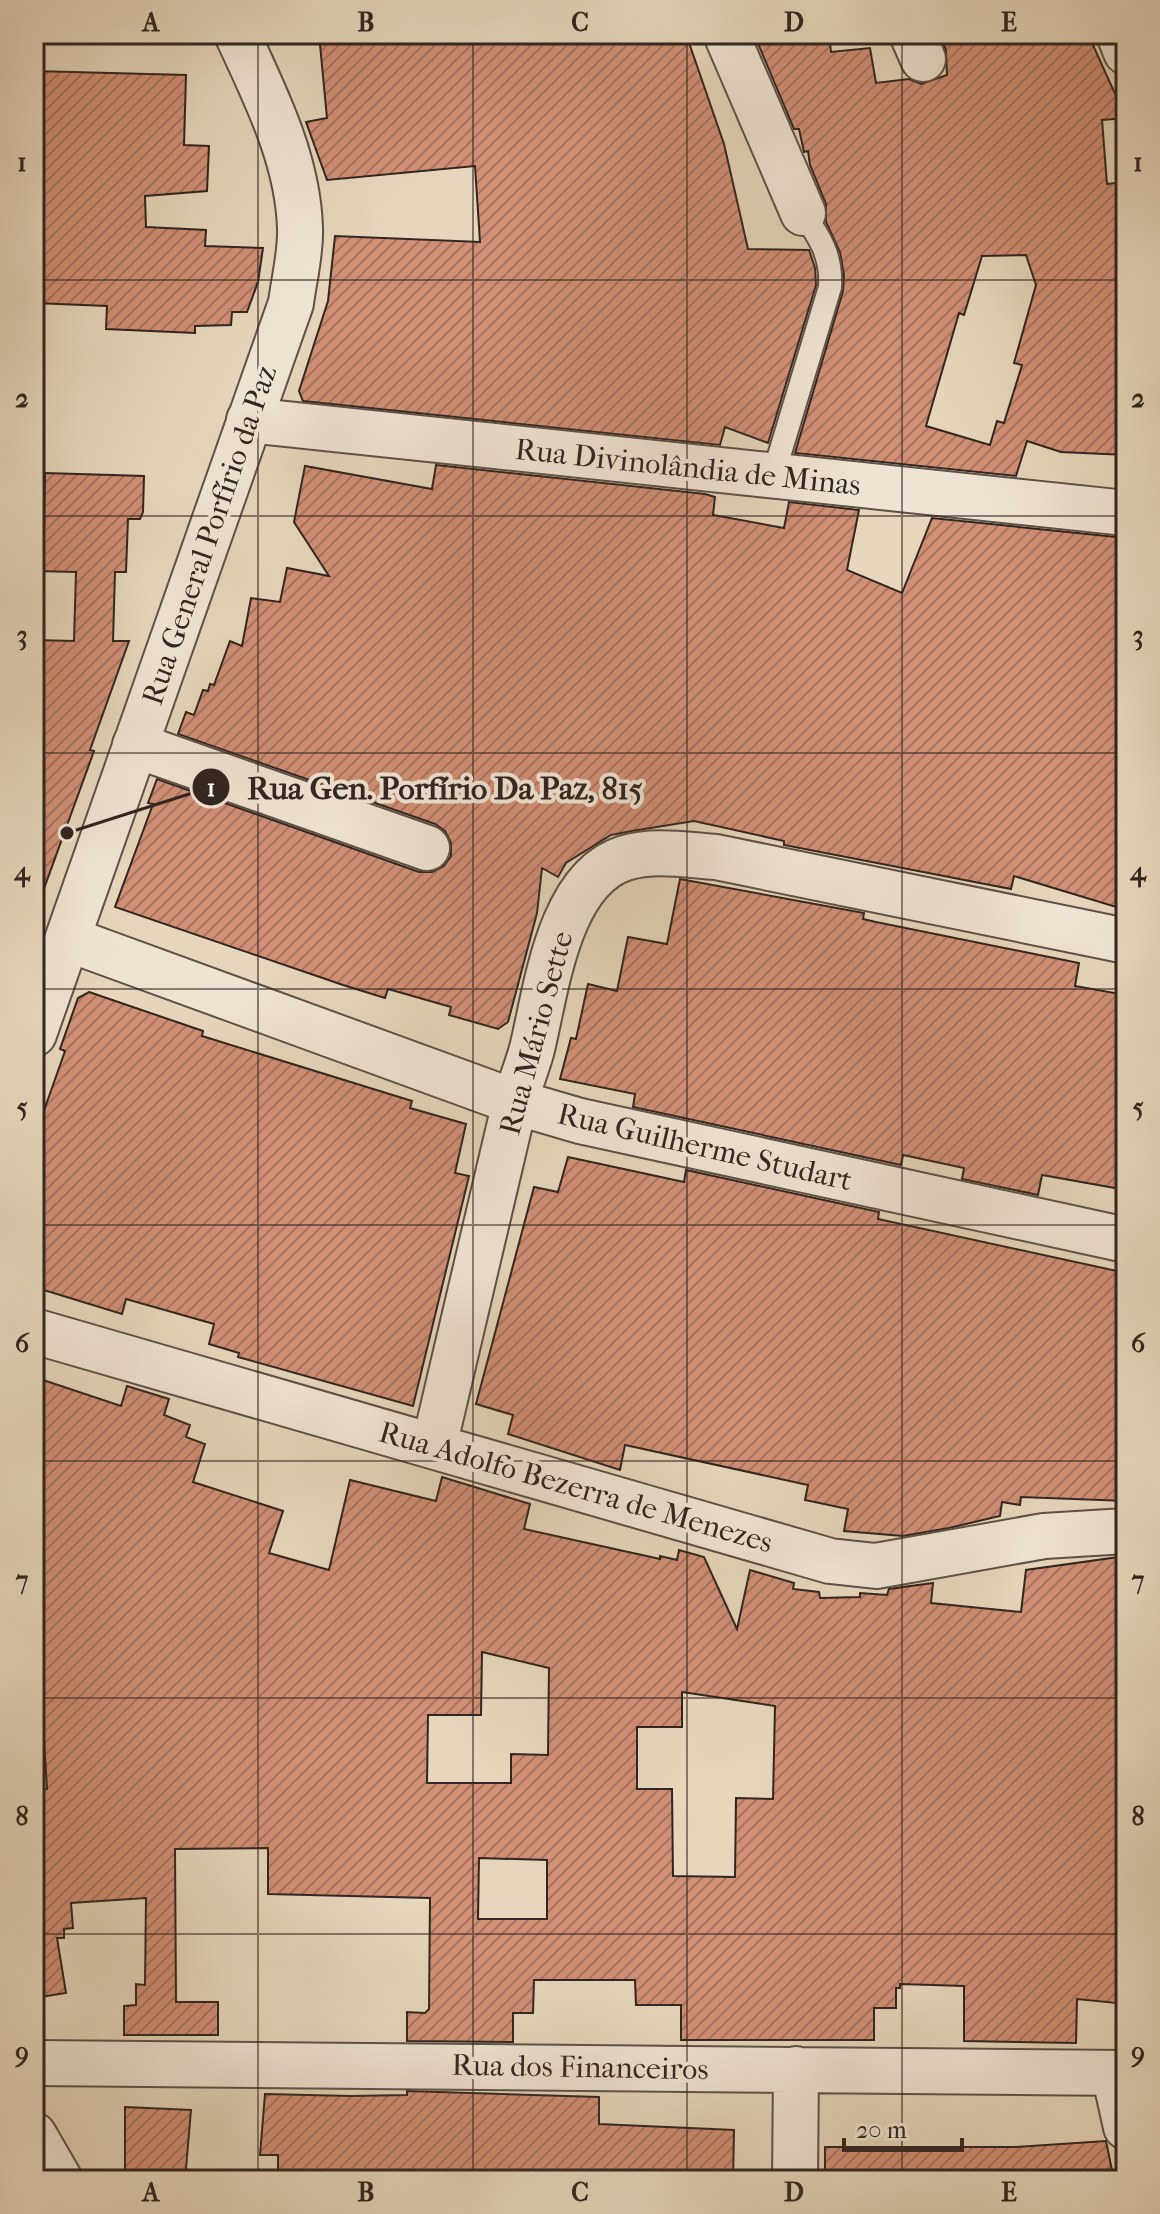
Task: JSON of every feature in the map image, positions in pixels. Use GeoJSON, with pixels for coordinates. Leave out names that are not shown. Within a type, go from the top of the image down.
{"type":"FeatureCollection","features":[{"type":"Feature","properties":{"kind":"street","name":"Rua General Porfírio da Paz"},"geometry":{"type":"LineString","coordinates":[[34,1034],[291,303],[301,233],[299,199],[288,152],[237,34]]}},
{"type":"Feature","properties":{"kind":"street"},"geometry":{"type":"LineString","coordinates":[[726,34],[803,213]]}},
{"type":"Feature","properties":{"kind":"street"},"geometry":{"type":"LineString","coordinates":[[1119,34],[1126,52]]}},
{"type":"Feature","properties":{"kind":"street","name":"Rua Divinolândia de Minas"},"geometry":{"type":"LineString","coordinates":[[249,420],[1126,513]]}},
{"type":"Feature","properties":{"kind":"street"},"geometry":{"type":"LineString","coordinates":[[135,745],[427,848]]}},
{"type":"Feature","properties":{"kind":"street","name":"Rua Mário Sette"},"geometry":{"type":"LineString","coordinates":[[434,1446],[515,1102],[531,1053],[554,954],[571,909],[597,874],[624,858],[669,853],[716,857],[1126,941]]}},
{"type":"Feature","properties":{"kind":"street","name":"Rua Guilherme Studart"},"geometry":{"type":"LineString","coordinates":[[68,939],[515,1102],[580,1121],[1126,1240]]}},
{"type":"Feature","properties":{"kind":"street","name":"Rua Adolfo Bezerra de Menezes"},"geometry":{"type":"LineString","coordinates":[[34,1331],[830,1561],[876,1566],[1044,1536],[1126,1531]]}},
{"type":"Feature","properties":{"kind":"street","name":"Rua dos Financeiros"},"geometry":{"type":"LineString","coordinates":[[34,2063],[1120,2073]]}},
{"type":"Feature","properties":{"kind":"street"},"geometry":{"type":"LineString","coordinates":[[795,2180],[796,2069]]}},
{"type":"Feature","properties":{"kind":"street"},"geometry":{"type":"LineString","coordinates":[[1120,2073],[1126,2127]]}},
{"type":"Feature","properties":{"kind":"street"},"geometry":{"type":"LineString","coordinates":[[34,2135],[60,2180]]}},
{"type":"Feature","properties":{"kind":"lane"},"geometry":{"type":"LineString","coordinates":[[773,476],[830,287],[831,270],[825,245],[803,213]]}},
{"type":"Feature","properties":{"kind":"building"},"geometry":{"type":"Polygon","coordinates":[[[319,34],[686,34],[724,144],[748,249],[809,250],[815,268],[816,285],[768,443],[725,427],[720,445],[303,401],[299,391],[328,301],[335,236],[480,242],[475,166],[327,180],[306,122],[327,118],[319,34]]]}},
{"type":"Feature","properties":{"kind":"building"},"geometry":{"type":"Polygon","coordinates":[[[754,34],[829,34],[831,52],[870,48],[876,83],[909,79],[921,84],[947,75],[946,50],[939,34],[1088,34],[1126,118],[1102,120],[1107,184],[1123,182],[1126,221],[1126,455],[1061,452],[1027,441],[1016,476],[795,453],[843,291],[844,275],[840,252],[826,222],[826,204],[810,165],[808,151],[804,152],[799,129],[794,129],[754,34]],[[1026,255],[982,256],[964,315],[959,313],[926,426],[990,445],[997,421],[1004,423],[1022,365],[1014,363],[1036,285],[1026,255]]]}},
{"type":"Feature","properties":{"kind":"building"},"geometry":{"type":"Polygon","coordinates":[[[34,71],[186,75],[184,145],[209,146],[207,191],[145,196],[146,227],[206,230],[205,246],[263,248],[258,282],[247,312],[232,312],[231,325],[195,326],[195,333],[106,329],[107,306],[34,303],[34,71]]]}},
{"type":"Feature","properties":{"kind":"building"},"geometry":{"type":"Polygon","coordinates":[[[436,465],[705,494],[715,497],[713,515],[784,528],[789,502],[859,510],[847,570],[902,593],[932,518],[1126,538],[1126,910],[1014,876],[1011,889],[784,845],[784,841],[694,821],[632,831],[611,835],[566,863],[558,877],[542,868],[537,913],[508,1022],[498,1029],[449,1015],[451,1007],[388,989],[385,998],[115,907],[153,804],[148,803],[157,779],[419,872],[432,872],[444,866],[451,856],[451,843],[445,831],[435,824],[178,734],[186,712],[194,715],[203,690],[208,691],[210,684],[214,685],[230,641],[242,646],[251,598],[280,602],[287,568],[329,576],[294,522],[305,466],[432,489],[436,465]]]}},
{"type":"Feature","properties":{"kind":"building"},"geometry":{"type":"Polygon","coordinates":[[[45,473],[144,476],[143,512],[140,519],[128,519],[126,572],[115,572],[113,641],[129,641],[90,750],[94,751],[38,905],[34,905],[34,640],[74,641],[76,572],[34,571],[34,528],[44,528],[45,473]]]}},
{"type":"Feature","properties":{"kind":"building"},"geometry":{"type":"Polygon","coordinates":[[[680,879],[864,913],[863,919],[1079,963],[1075,986],[1126,995],[1126,1190],[1042,1175],[1038,1195],[962,1179],[964,1168],[903,1155],[901,1165],[633,1107],[635,1094],[560,1079],[571,1038],[576,1039],[588,984],[617,991],[628,937],[667,944],[680,879]]]}},
{"type":"Feature","properties":{"kind":"building"},"geometry":{"type":"Polygon","coordinates":[[[89,992],[203,1031],[202,1036],[412,1101],[410,1108],[466,1124],[455,1173],[469,1176],[413,1406],[238,1357],[239,1353],[209,1344],[214,1324],[126,1299],[122,1314],[34,1287],[34,1139],[65,1051],[60,1049],[78,998],[89,992]]]}},
{"type":"Feature","properties":{"kind":"building"},"geometry":{"type":"Polygon","coordinates":[[[568,1157],[684,1182],[686,1170],[879,1212],[878,1219],[1126,1273],[1126,1352],[1121,1378],[1126,1379],[1126,1501],[1021,1497],[1020,1505],[1002,1502],[1000,1516],[949,1528],[903,1536],[844,1531],[848,1509],[805,1500],[808,1485],[625,1445],[620,1470],[508,1434],[513,1415],[476,1404],[534,1187],[558,1192],[568,1157]]]}},
{"type":"Feature","properties":{"kind":"building"},"geometry":{"type":"Polygon","coordinates":[[[34,1377],[121,1406],[127,1386],[169,1399],[164,1415],[190,1425],[186,1437],[205,1444],[193,1482],[283,1511],[269,1553],[329,1570],[350,1480],[436,1501],[442,1477],[530,1504],[524,1529],[660,1559],[660,1556],[677,1560],[679,1550],[704,1557],[737,1629],[750,1570],[794,1583],[793,1589],[819,1592],[820,1598],[860,1597],[860,1593],[887,1595],[889,1589],[933,1583],[931,1603],[1021,1612],[1026,1570],[1126,1556],[1126,2004],[1077,1999],[1076,2043],[964,2041],[964,1986],[900,1984],[900,1988],[896,1988],[896,2008],[874,2008],[874,2040],[681,2040],[681,2005],[636,2005],[635,1980],[534,1980],[533,2013],[513,2013],[513,2042],[407,2041],[407,2012],[425,2013],[429,2009],[430,1898],[268,1894],[268,1848],[175,1849],[176,2002],[218,2002],[218,2035],[124,2035],[124,2006],[136,2005],[136,1984],[145,1985],[146,1898],[71,1903],[73,1928],[64,1929],[64,1938],[57,1938],[66,1993],[34,1998],[34,1790],[47,1789],[43,1723],[34,1724],[34,1377]],[[482,1652],[481,1715],[428,1715],[427,1783],[511,1783],[511,1754],[548,1755],[549,1668],[482,1652]],[[682,1692],[682,1727],[637,1727],[637,1789],[672,1789],[673,1876],[735,1877],[736,1798],[773,1799],[775,1706],[682,1692]],[[479,1858],[478,1919],[547,1919],[547,1860],[479,1858]]]}},
{"type":"Feature","properties":{"kind":"building"},"geometry":{"type":"Polygon","coordinates":[[[407,2091],[599,2097],[599,2124],[734,2130],[733,2180],[278,2180],[278,2155],[260,2155],[265,2094],[407,2095],[407,2091]]]}},
{"type":"Feature","properties":{"kind":"building"},"geometry":{"type":"Polygon","coordinates":[[[125,2107],[191,2110],[185,2180],[125,2180],[125,2107]]]}},
{"type":"Feature","properties":{"kind":"building"},"geometry":{"type":"Polygon","coordinates":[[[1106,2141],[1114,2180],[825,2180],[825,2147],[1016,2147],[1106,2141]]]}},
{"type":"Feature","properties":{"kind":"place","name":"Rua Gen. Porfírio Da Paz, 815"},"geometry":{"type":"Point","coordinates":[67,833]}}]}
